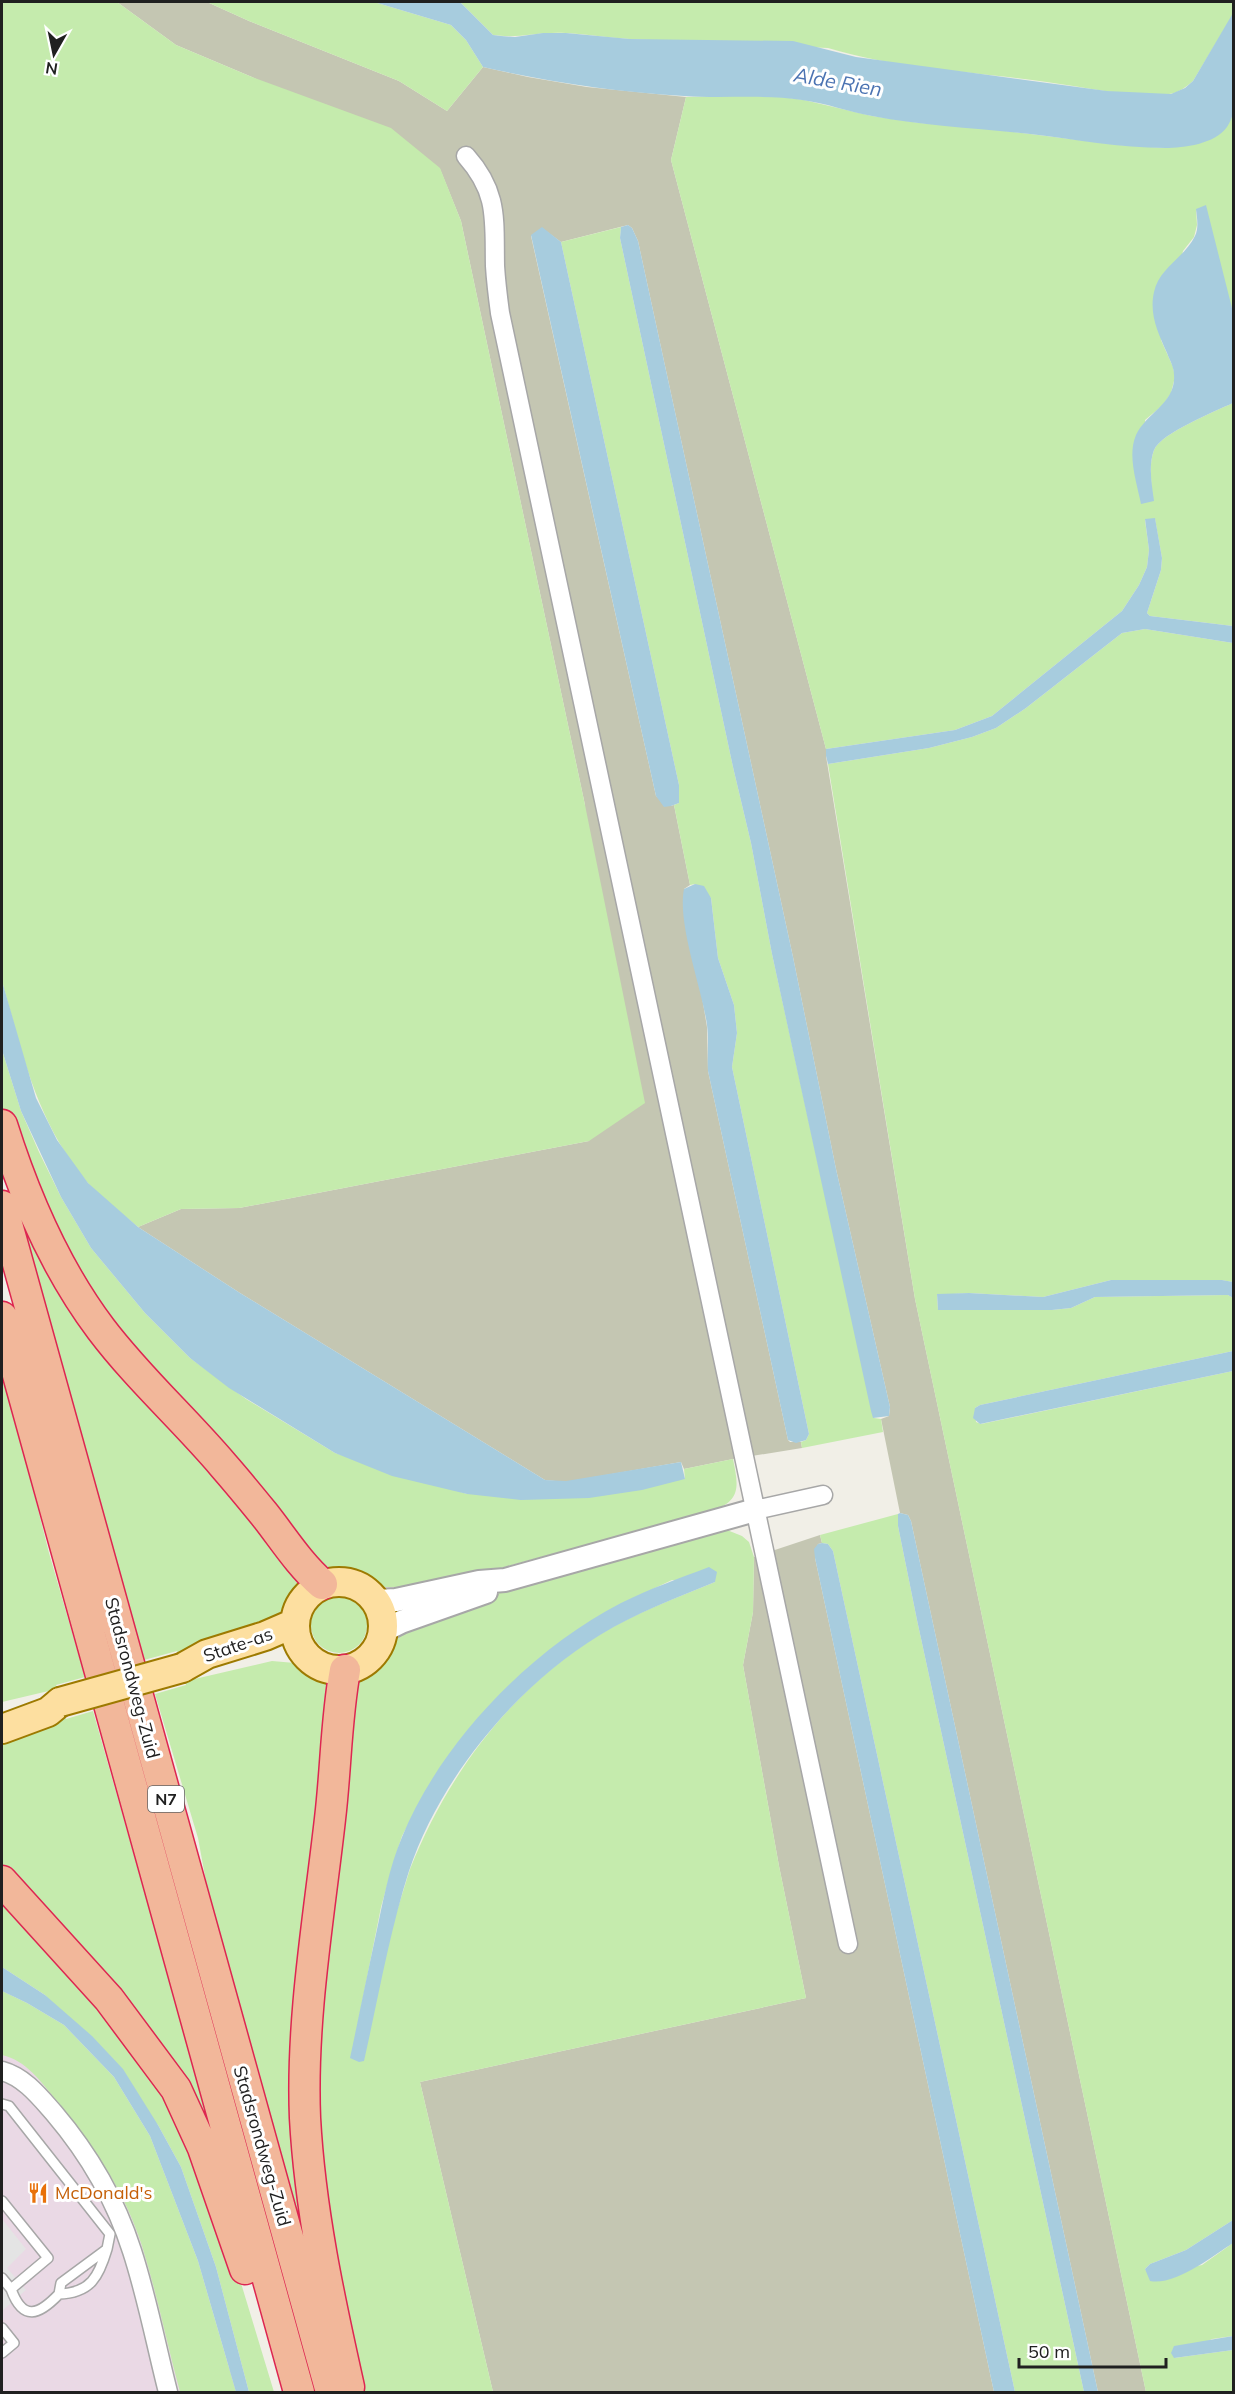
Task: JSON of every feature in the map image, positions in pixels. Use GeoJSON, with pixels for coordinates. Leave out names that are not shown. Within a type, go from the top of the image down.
{"type":"FeatureCollection","features":[{"type":"Feature","properties":{"kind":"highway"},"geometry":{"type":"LineString","coordinates":[[2,1125],[29,1203],[43,1234],[101,1329],[213,1453],[264,1513],[308,1571],[322,1584]]}},
{"type":"Feature","properties":{"kind":"highway","name":"Stadsrondweg-Zuid"},"geometry":{"type":"LineString","coordinates":[[2,1206],[331,2392]]}},
{"type":"Feature","properties":{"kind":"highway","name":"Stadsrondweg-Zuid"},"geometry":{"type":"LineString","coordinates":[[2,1317],[299,2392]]}},
{"type":"Feature","properties":{"kind":"highway"},"geometry":{"type":"LineString","coordinates":[[345,1670],[307,2025],[305,2116],[318,2243],[351,2392]]}},
{"type":"Feature","properties":{"kind":"highway"},"geometry":{"type":"LineString","coordinates":[[2,1881],[109,1999],[176,2089],[202,2148],[239,2248],[284,2392]]}},
{"type":"Feature","properties":{"kind":"main road"},"geometry":{"type":"LineString","coordinates":[[334,1581],[356,1584],[376,1601],[383,1620],[383,1631],[380,1643],[367,1661],[345,1670],[321,1667],[302,1652],[294,1632],[299,1606],[305,1597],[322,1584],[334,1581]]}},
{"type":"Feature","properties":{"kind":"main road","name":"State-as"},"geometry":{"type":"LineString","coordinates":[[182,1668],[207,1654],[265,1636],[295,1623]]}},
{"type":"Feature","properties":{"kind":"main road","name":"State-as"},"geometry":{"type":"LineString","coordinates":[[2,1709],[44,1700],[60,1702],[182,1668],[211,1667],[262,1656],[302,1652]]}},
{"type":"Feature","properties":{"kind":"main road","name":"State-as"},"geometry":{"type":"LineString","coordinates":[[2,1729],[48,1712],[60,1702]]}},
{"type":"Feature","properties":{"kind":"street"},"geometry":{"type":"LineString","coordinates":[[466,156],[481,172],[489,191],[495,216],[495,269],[500,313],[848,1944]]}},
{"type":"Feature","properties":{"kind":"street"},"geometry":{"type":"LineString","coordinates":[[376,1601],[396,1600],[479,1582],[505,1580],[755,1510],[823,1495]]}},
{"type":"Feature","properties":{"kind":"street"},"geometry":{"type":"LineString","coordinates":[[383,1631],[401,1622],[483,1594],[505,1580]]}},
{"type":"Feature","properties":{"kind":"street"},"geometry":{"type":"LineString","coordinates":[[2,2071],[12,2074],[27,2084],[48,2106],[87,2156],[106,2192],[132,2251],[168,2392]]}},
{"type":"Feature","properties":{"kind":"lane"},"geometry":{"type":"LineString","coordinates":[[2,2104],[9,2106],[110,2234],[99,2275],[72,2294],[60,2294]]}},
{"type":"Feature","properties":{"kind":"lane"},"geometry":{"type":"LineString","coordinates":[[2,2201],[48,2258],[11,2289]]}},
{"type":"Feature","properties":{"kind":"lane"},"geometry":{"type":"LineString","coordinates":[[2,2278],[11,2289],[15,2301],[28,2312],[36,2313],[48,2306],[60,2294],[61,2283],[107,2249]]}},
{"type":"Feature","properties":{"kind":"lane"},"geometry":{"type":"LineString","coordinates":[[2,2328],[14,2343],[2,2353]]}},
{"type":"Feature","properties":{"kind":"shaded area"},"geometry":{"type":"Polygon","coordinates":[[[117,2],[207,2],[399,81],[447,111],[483,67],[587,87],[686,97],[671,160],[826,749],[915,1299],[1146,2392],[1098,2392],[911,1521],[908,1515],[900,1513],[881,1419],[889,1416],[890,1407],[836,1169],[793,957],[638,241],[632,228],[628,225],[561,242],[542,228],[531,236],[656,796],[671,806],[674,805],[690,885],[684,889],[707,1027],[708,1071],[788,1440],[801,1442],[802,1448],[684,1469],[681,1462],[566,1482],[545,1480],[240,1293],[138,1227],[181,1209],[239,1208],[589,1141],[585,805],[461,221],[440,169],[252,77],[176,45],[117,2]]]}},
{"type":"Feature","properties":{"kind":"shaded area"},"geometry":{"type":"Polygon","coordinates":[[[820,1535],[822,1543],[818,1544],[815,1558],[994,2392],[493,2392],[420,2082],[806,1998],[779,1866],[743,1665],[753,1612],[754,1557],[820,1535]]]}},
{"type":"Feature","properties":{"kind":"shaded area"},"geometry":{"type":"Polygon","coordinates":[[[2,1979],[243,2392],[2,2392],[2,1979]]]}},
{"type":"Feature","properties":{"kind":"shaded area"},"geometry":{"type":"Polygon","coordinates":[[[2,2219],[26,2249],[7,2268],[26,2290],[2,2311],[2,2219]]]}},
{"type":"Feature","properties":{"kind":"green space"},"geometry":{"type":"Polygon","coordinates":[[[2,2],[117,2],[176,45],[252,77],[391,128],[440,168],[461,221],[585,805],[645,1103],[589,1141],[239,1208],[181,1209],[138,1227],[87,1182],[55,1135],[33,1086],[2,981],[2,2]]]}},
{"type":"Feature","properties":{"kind":"green space"},"geometry":{"type":"Polygon","coordinates":[[[207,2],[374,2],[451,25],[466,40],[483,67],[447,111],[399,81],[207,2]]]}},
{"type":"Feature","properties":{"kind":"green space"},"geometry":{"type":"Polygon","coordinates":[[[460,2],[1233,2],[1234,13],[1193,81],[1176,92],[1152,95],[1118,93],[1049,82],[904,65],[828,48],[630,39],[566,33],[493,35],[460,2]]]}},
{"type":"Feature","properties":{"kind":"green space"},"geometry":{"type":"Polygon","coordinates":[[[768,95],[804,100],[872,116],[920,123],[1166,148],[1233,115],[1233,312],[1196,209],[1197,225],[1194,237],[1183,251],[1161,340],[1175,377],[1171,393],[1163,405],[1145,420],[1153,501],[1151,462],[1154,450],[1159,443],[1190,423],[1233,403],[1233,626],[1150,616],[1147,613],[1161,570],[1162,558],[1155,519],[1145,520],[1149,550],[1147,567],[1139,585],[1122,611],[992,716],[955,730],[826,749],[671,160],[686,97],[768,95]]]}},
{"type":"Feature","properties":{"kind":"green space"},"geometry":{"type":"Polygon","coordinates":[[[621,227],[620,238],[751,843],[772,954],[874,1418],[881,1419],[883,1432],[802,1448],[801,1442],[806,1440],[809,1434],[732,1067],[737,1033],[734,1005],[718,958],[711,898],[695,884],[690,885],[674,805],[679,803],[679,785],[561,242],[621,227]]]}},
{"type":"Feature","properties":{"kind":"green space"},"geometry":{"type":"Polygon","coordinates":[[[1145,629],[1233,643],[1233,1282],[1221,1280],[1111,1280],[1043,1297],[969,1293],[937,1295],[938,1310],[1052,1310],[1071,1308],[1095,1297],[1228,1295],[1233,1298],[1233,1351],[980,1405],[975,1408],[976,1422],[981,1424],[1233,1371],[1233,2220],[1186,2250],[1150,2264],[1145,2269],[1149,2276],[1202,2265],[1233,2243],[1233,2336],[1212,2339],[1174,2358],[1233,2350],[1233,2392],[1146,2392],[915,1299],[828,764],[929,748],[996,728],[1026,708],[1122,633],[1145,629]]]}},
{"type":"Feature","properties":{"kind":"green space"},"geometry":{"type":"Polygon","coordinates":[[[2,1050],[21,1111],[39,1152],[61,1197],[91,1248],[145,1313],[190,1358],[246,1399],[335,1453],[467,1494],[685,1479],[684,1469],[733,1459],[737,1483],[734,1496],[723,1506],[714,1510],[482,1573],[400,1587],[383,1587],[363,1574],[331,1568],[320,1563],[102,1316],[13,1146],[2,1106],[2,1050]]]}},
{"type":"Feature","properties":{"kind":"green space"},"geometry":{"type":"Polygon","coordinates":[[[29,1220],[209,1457],[303,1586],[275,1618],[178,1656],[177,1651],[144,1660],[20,1221],[29,1220]]]}},
{"type":"Feature","properties":{"kind":"green space"},"geometry":{"type":"Polygon","coordinates":[[[2,1366],[49,1553],[85,1677],[56,1685],[57,1689],[2,1702],[2,1366]]]}},
{"type":"Feature","properties":{"kind":"green space"},"geometry":{"type":"Polygon","coordinates":[[[898,1514],[898,1526],[917,1620],[1084,2392],[1015,2392],[833,1551],[828,1544],[822,1543],[820,1535],[898,1514]]]}},
{"type":"Feature","properties":{"kind":"green space"},"geometry":{"type":"Polygon","coordinates":[[[727,1530],[742,1536],[749,1542],[754,1557],[753,1612],[743,1665],[779,1866],[806,1998],[420,2082],[493,2392],[358,2392],[326,2241],[315,2054],[343,1770],[359,1680],[381,1663],[394,1642],[406,1631],[507,1590],[727,1530]],[[672,1580],[621,1604],[593,1621],[431,1782],[402,1836],[394,1861],[381,1907],[351,2058],[410,1869],[425,1834],[463,1767],[511,1708],[567,1657],[613,1627],[715,1582],[672,1580]]]}},
{"type":"Feature","properties":{"kind":"green space"},"geometry":{"type":"Polygon","coordinates":[[[333,1597],[345,1597],[359,1605],[367,1619],[365,1636],[359,1645],[345,1653],[333,1653],[316,1641],[311,1631],[311,1619],[323,1602],[333,1597]]]}},
{"type":"Feature","properties":{"kind":"green space"},"geometry":{"type":"Polygon","coordinates":[[[272,1661],[295,1663],[310,1671],[335,1679],[301,2017],[316,2287],[213,1919],[198,1838],[155,1694],[186,1685],[186,1681],[272,1661]]]}},
{"type":"Feature","properties":{"kind":"green space"},"geometry":{"type":"Polygon","coordinates":[[[93,1711],[212,2130],[2,1870],[2,1736],[64,1714],[66,1719],[93,1711]]]}},
{"type":"Feature","properties":{"kind":"green space"},"geometry":{"type":"Polygon","coordinates":[[[2,1892],[150,2064],[224,2227],[274,2392],[249,2392],[216,2267],[181,2167],[158,2125],[45,1995],[2,1967],[2,1892]]]}},
{"type":"Feature","properties":{"kind":"green space"},"geometry":{"type":"Polygon","coordinates":[[[2,1991],[64,2025],[114,2077],[150,2136],[198,2261],[236,2392],[180,2392],[142,2246],[127,2207],[107,2169],[83,2134],[39,2079],[26,2067],[2,2055],[2,1991]]]}},
{"type":"Feature","properties":{"kind":"water","name":"Alde Rien"},"geometry":{"type":"Polygon","coordinates":[[[374,2],[460,2],[493,35],[501,36],[566,33],[630,39],[793,41],[856,57],[1107,91],[1171,94],[1185,88],[1193,81],[1233,13],[1233,115],[1222,133],[1207,141],[1181,147],[1148,148],[911,122],[787,98],[699,97],[608,89],[483,67],[466,40],[451,25],[374,2]]]}},
{"type":"Feature","properties":{"kind":"water"},"geometry":{"type":"Polygon","coordinates":[[[1206,205],[1233,312],[1233,403],[1190,423],[1159,443],[1154,450],[1151,462],[1154,501],[1141,504],[1134,470],[1133,443],[1146,420],[1170,393],[1174,375],[1172,364],[1155,323],[1154,292],[1161,276],[1191,243],[1196,233],[1196,209],[1206,205]]]}},
{"type":"Feature","properties":{"kind":"water"},"geometry":{"type":"Polygon","coordinates":[[[628,225],[632,228],[638,241],[793,957],[836,1169],[890,1407],[889,1416],[873,1418],[871,1411],[620,238],[621,227],[628,225]]]}},
{"type":"Feature","properties":{"kind":"water"},"geometry":{"type":"Polygon","coordinates":[[[542,227],[561,242],[679,785],[679,803],[671,806],[664,807],[656,796],[531,235],[542,227]]]}},
{"type":"Feature","properties":{"kind":"water"},"geometry":{"type":"Polygon","coordinates":[[[1155,518],[1162,558],[1161,570],[1147,613],[1150,616],[1233,626],[1233,643],[1145,629],[1122,633],[1026,708],[996,728],[929,748],[828,764],[826,749],[955,730],[992,716],[1122,611],[1139,585],[1147,567],[1149,550],[1145,519],[1155,518]]]}},
{"type":"Feature","properties":{"kind":"water"},"geometry":{"type":"Polygon","coordinates":[[[695,884],[704,886],[711,898],[718,958],[734,1005],[737,1033],[732,1067],[809,1434],[806,1440],[796,1443],[788,1440],[708,1071],[707,1025],[684,920],[684,889],[695,884]]]}},
{"type":"Feature","properties":{"kind":"water"},"geometry":{"type":"Polygon","coordinates":[[[2,981],[36,1098],[57,1140],[88,1183],[138,1227],[240,1293],[545,1480],[566,1481],[681,1462],[685,1479],[642,1490],[589,1498],[521,1500],[467,1494],[392,1476],[335,1453],[229,1388],[190,1358],[145,1313],[91,1248],[61,1197],[21,1111],[2,1050],[2,981]]]}},
{"type":"Feature","properties":{"kind":"water"},"geometry":{"type":"Polygon","coordinates":[[[1111,1280],[1222,1280],[1233,1282],[1233,1298],[1228,1295],[1095,1297],[1071,1308],[1052,1310],[938,1310],[937,1294],[969,1293],[1043,1297],[1111,1280]]]}},
{"type":"Feature","properties":{"kind":"water"},"geometry":{"type":"Polygon","coordinates":[[[1233,1351],[1233,1371],[980,1424],[973,1418],[975,1408],[980,1405],[1233,1351]]]}},
{"type":"Feature","properties":{"kind":"water"},"geometry":{"type":"Polygon","coordinates":[[[898,1514],[908,1515],[911,1521],[1098,2392],[1084,2392],[917,1620],[898,1526],[898,1514]]]}},
{"type":"Feature","properties":{"kind":"water"},"geometry":{"type":"Polygon","coordinates":[[[822,1543],[828,1544],[833,1551],[1015,2392],[994,2392],[815,1558],[814,1549],[822,1543]]]}},
{"type":"Feature","properties":{"kind":"water"},"geometry":{"type":"Polygon","coordinates":[[[709,1567],[717,1572],[715,1582],[656,1606],[600,1635],[539,1680],[485,1737],[461,1769],[440,1802],[409,1871],[390,1941],[364,2061],[359,2062],[350,2058],[393,1861],[419,1802],[440,1767],[464,1734],[522,1673],[554,1646],[587,1623],[621,1603],[709,1567]]]}},
{"type":"Feature","properties":{"kind":"water"},"geometry":{"type":"Polygon","coordinates":[[[2,1967],[45,1995],[92,2036],[123,2069],[158,2125],[181,2167],[216,2267],[249,2392],[236,2392],[198,2261],[150,2136],[114,2077],[64,2025],[2,1991],[2,1967]]]}},
{"type":"Feature","properties":{"kind":"water"},"geometry":{"type":"Polygon","coordinates":[[[1233,2220],[1233,2243],[1182,2275],[1171,2279],[1150,2281],[1145,2269],[1150,2264],[1186,2250],[1233,2220]]]}},
{"type":"Feature","properties":{"kind":"water"},"geometry":{"type":"Polygon","coordinates":[[[1233,2336],[1233,2350],[1174,2358],[1171,2353],[1174,2346],[1233,2336]]]}},
{"type":"Feature","properties":{"kind":"place","name":"McDonald's"},"geometry":{"type":"Point","coordinates":[38,2193]}}]}
